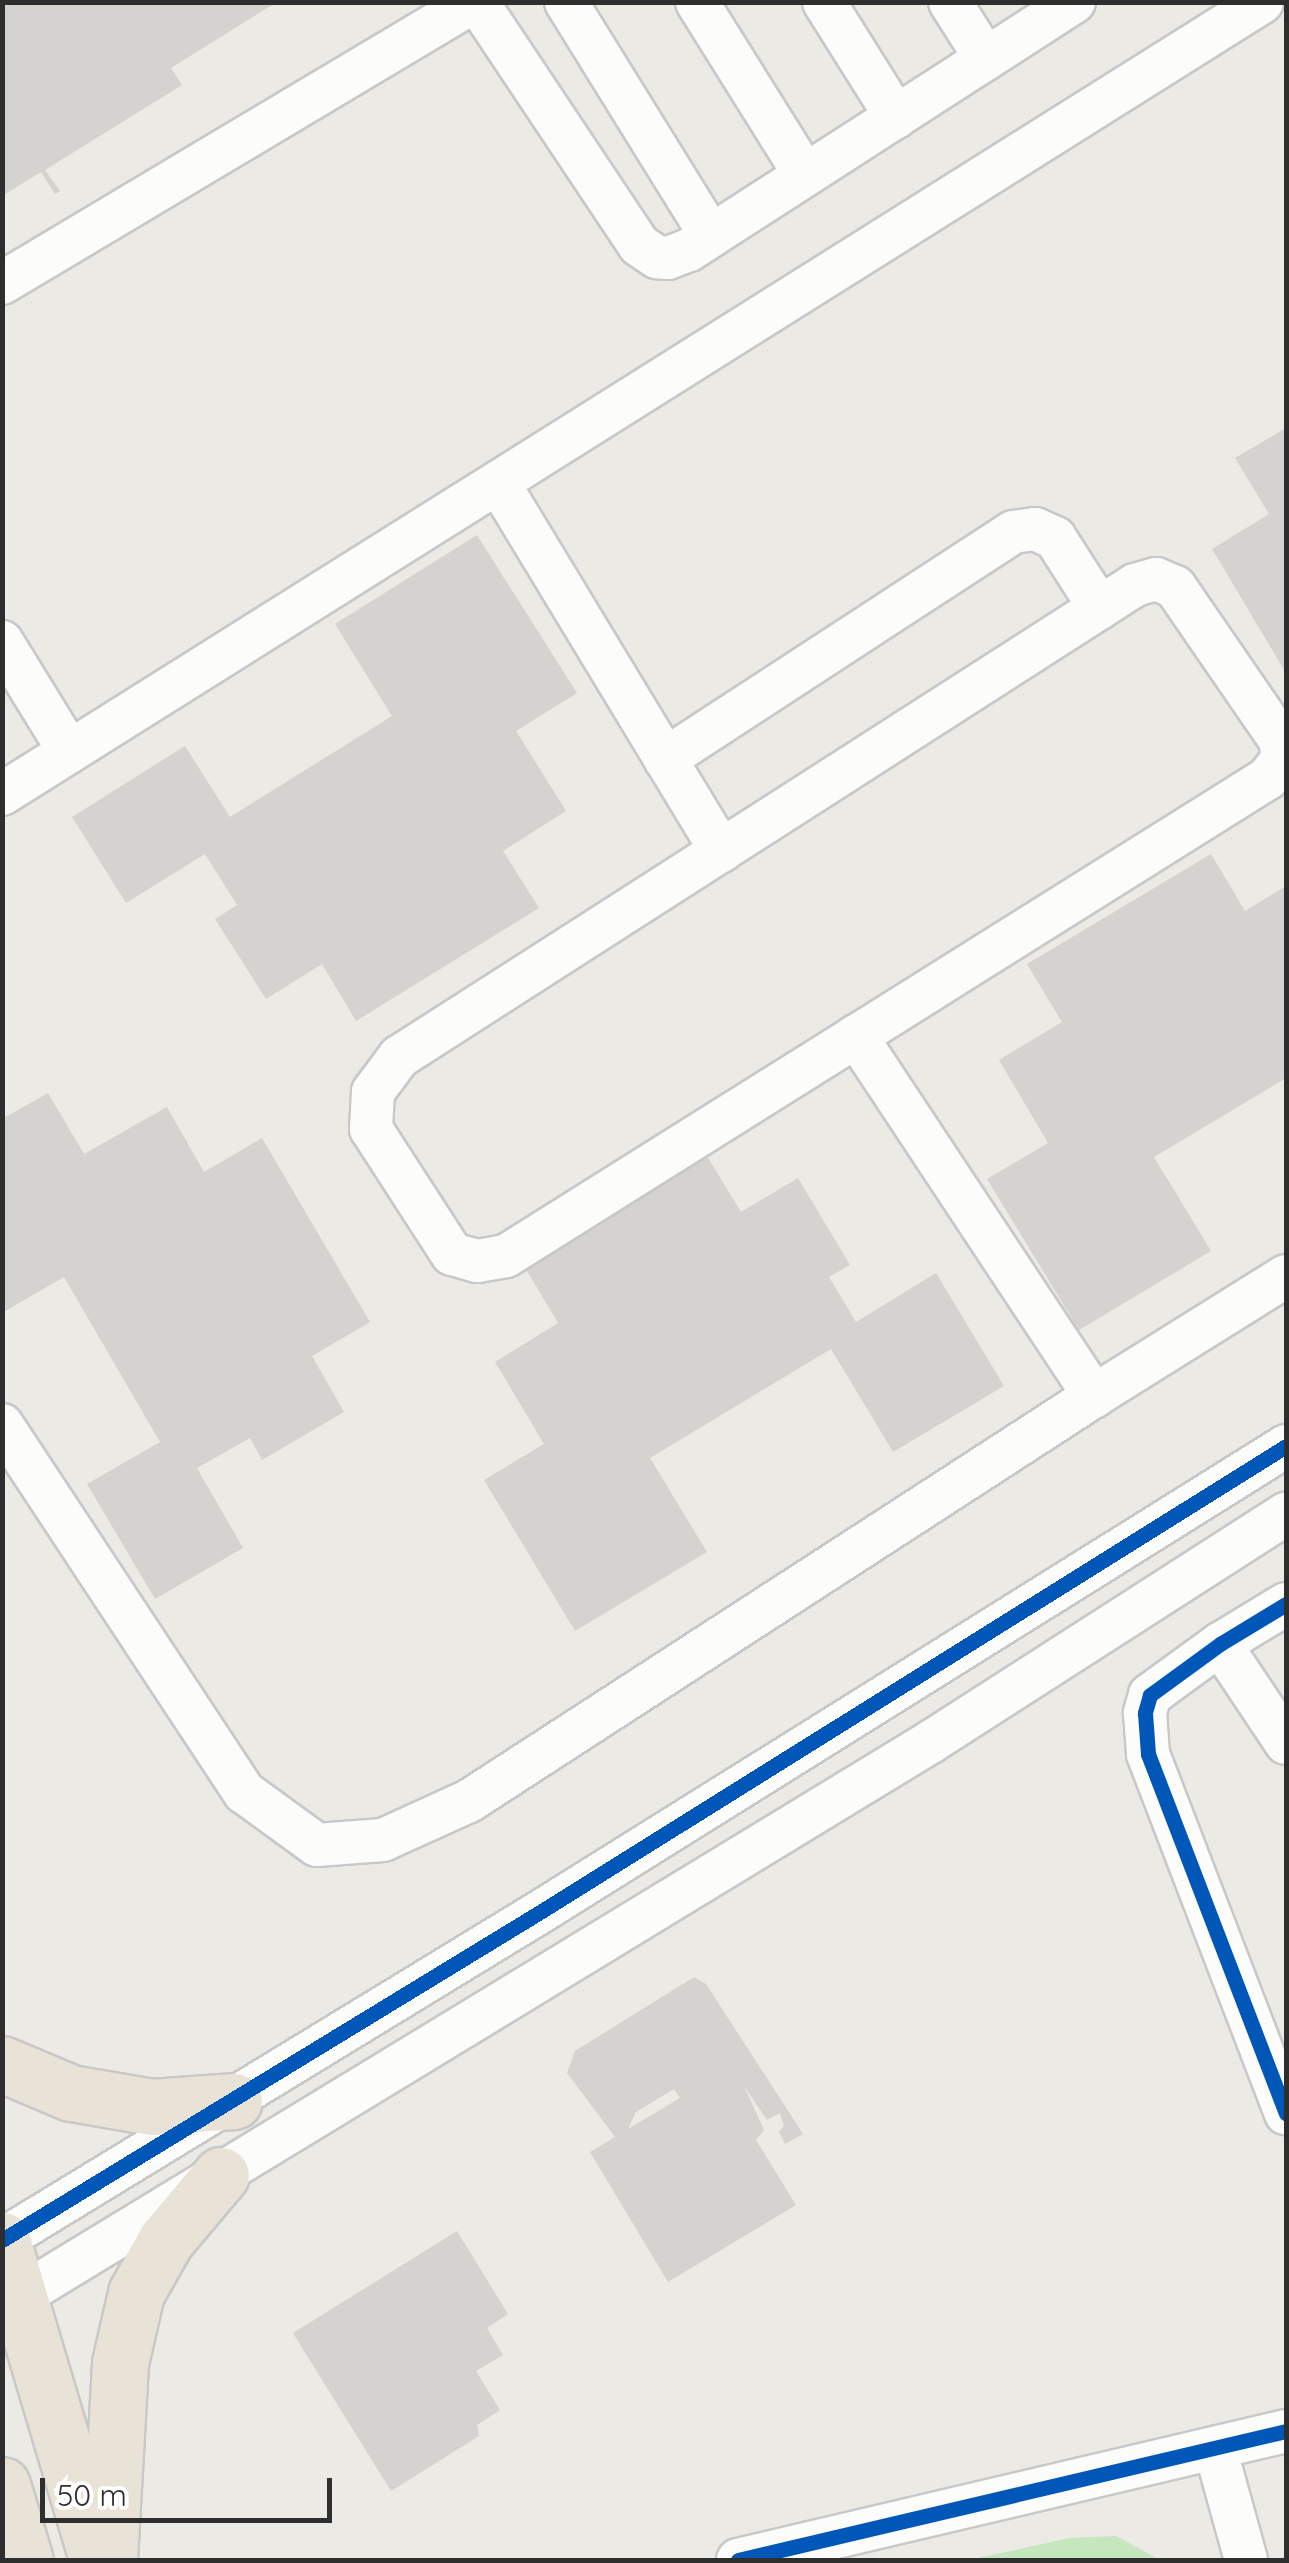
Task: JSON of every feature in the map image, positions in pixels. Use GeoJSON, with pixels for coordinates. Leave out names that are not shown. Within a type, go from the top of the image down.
{"type":"FeatureCollection","features":[{"type":"Feature","properties":{"kind":"highway"},"geometry":{"type":"LineString","coordinates":[[2,2064],[71,2093],[136,2104],[234,2101]]}},
{"type":"Feature","properties":{"kind":"highway"},"geometry":{"type":"LineString","coordinates":[[108,2560],[120,2363],[136,2293],[166,2240],[221,2174]]}},
{"type":"Feature","properties":{"kind":"highway"},"geometry":{"type":"LineString","coordinates":[[3,2240],[11,2302],[98,2560]]}},
{"type":"Feature","properties":{"kind":"highway"},"geometry":{"type":"LineString","coordinates":[[2,2485],[25,2560]]}},
{"type":"Feature","properties":{"kind":"street"},"geometry":{"type":"LineString","coordinates":[[2,283],[475,2],[639,244],[657,257],[668,258],[679,256],[711,236],[1074,2]]}},
{"type":"Feature","properties":{"kind":"street"},"geometry":{"type":"LineString","coordinates":[[566,2],[711,236]]}},
{"type":"Feature","properties":{"kind":"street"},"geometry":{"type":"LineString","coordinates":[[697,2],[805,176]]}},
{"type":"Feature","properties":{"kind":"street"},"geometry":{"type":"LineString","coordinates":[[824,2],[896,117]]}},
{"type":"Feature","properties":{"kind":"street"},"geometry":{"type":"LineString","coordinates":[[950,2],[986,60]]}},
{"type":"Feature","properties":{"kind":"street"},"geometry":{"type":"LineString","coordinates":[[2,794],[498,484],[1238,9]]}},
{"type":"Feature","properties":{"kind":"street"},"geometry":{"type":"LineString","coordinates":[[498,484],[721,850]]}},
{"type":"Feature","properties":{"kind":"street"},"geometry":{"type":"LineString","coordinates":[[665,759],[1013,532],[1035,529],[1055,538],[1100,608]]}},
{"type":"Feature","properties":{"kind":"street"},"geometry":{"type":"LineString","coordinates":[[1156,578],[1175,588],[1281,741],[1282,760],[1268,778],[506,1256],[477,1261],[452,1254],[372,1130],[374,1092],[400,1056],[1100,608],[1135,584],[1156,578]]}},
{"type":"Feature","properties":{"kind":"street"},"geometry":{"type":"LineString","coordinates":[[2,642],[68,752]]}},
{"type":"Feature","properties":{"kind":"street"},"geometry":{"type":"LineString","coordinates":[[856,1036],[1094,1396]]}},
{"type":"Feature","properties":{"kind":"street"},"geometry":{"type":"LineString","coordinates":[[2,1425],[244,1792],[317,1844],[384,1840],[469,1801],[1286,1276]]}},
{"type":"Feature","properties":{"kind":"street"},"geometry":{"type":"LineString","coordinates":[[3,2240],[234,2101],[1286,1446]]}},
{"type":"Feature","properties":{"kind":"street"},"geometry":{"type":"LineString","coordinates":[[11,2302],[932,1741],[1286,1514]]}},
{"type":"Feature","properties":{"kind":"street"},"geometry":{"type":"LineString","coordinates":[[1286,1604],[1220,1644],[1150,1696],[1145,1734],[1148,1754],[1286,2113]]}},
{"type":"Feature","properties":{"kind":"street"},"geometry":{"type":"LineString","coordinates":[[1220,1644],[1286,1743]]}},
{"type":"Feature","properties":{"kind":"street"},"geometry":{"type":"LineString","coordinates":[[738,2560],[1286,2431]]}},
{"type":"Feature","properties":{"kind":"street"},"geometry":{"type":"LineString","coordinates":[[1216,2448],[1246,2560]]}},
{"type":"Feature","properties":{"kind":"green space"},"geometry":{"type":"Polygon","coordinates":[[[1116,2536],[1160,2560],[969,2560],[1070,2538],[1116,2536]]]}},
{"type":"Feature","properties":{"kind":"building"},"geometry":{"type":"Polygon","coordinates":[[[2,2],[277,2],[171,68],[182,85],[45,170],[60,191],[55,194],[41,172],[2,196],[2,2]]]}},
{"type":"Feature","properties":{"kind":"building"},"geometry":{"type":"Polygon","coordinates":[[[1286,428],[1286,673],[1212,549],[1269,514],[1235,458],[1286,428]]]}},
{"type":"Feature","properties":{"kind":"building"},"geometry":{"type":"Polygon","coordinates":[[[477,535],[577,693],[516,731],[566,811],[503,851],[539,908],[356,1021],[322,964],[266,999],[215,919],[237,905],[205,854],[126,903],[72,817],[185,746],[230,817],[392,716],[335,624],[477,535]]]}},
{"type":"Feature","properties":{"kind":"building"},"geometry":{"type":"Polygon","coordinates":[[[1211,854],[1245,911],[1286,886],[1286,1078],[1154,1157],[1211,1251],[1079,1330],[987,1179],[1048,1143],[999,1060],[1062,1022],[1027,964],[1211,854]]]}},
{"type":"Feature","properties":{"kind":"building"},"geometry":{"type":"Polygon","coordinates":[[[48,1093],[84,1154],[167,1107],[204,1172],[262,1138],[370,1322],[312,1356],[344,1412],[262,1460],[250,1438],[197,1468],[243,1548],[155,1599],[87,1484],[160,1442],[64,1277],[2,1313],[2,1119],[48,1093]]]}},
{"type":"Feature","properties":{"kind":"building"},"geometry":{"type":"Polygon","coordinates":[[[707,1156],[741,1212],[798,1178],[850,1265],[829,1277],[856,1322],[936,1273],[1004,1386],[893,1452],[831,1349],[650,1458],[707,1552],[575,1631],[484,1480],[544,1444],[495,1362],[558,1323],[524,1266],[707,1156]]]}},
{"type":"Feature","properties":{"kind":"building"},"geometry":{"type":"Polygon","coordinates":[[[694,1977],[706,1984],[803,2134],[785,2144],[779,2132],[784,2126],[780,2113],[767,2120],[744,2086],[764,2130],[756,2140],[796,2205],[668,2282],[590,2152],[615,2137],[567,2073],[575,2051],[694,1977]],[[674,2089],[636,2112],[628,2129],[680,2098],[674,2089]]]}},
{"type":"Feature","properties":{"kind":"building"},"geometry":{"type":"Polygon","coordinates":[[[457,2231],[508,2314],[487,2328],[503,2355],[476,2371],[500,2410],[477,2425],[479,2436],[391,2491],[293,2333],[457,2231]]]}},
{"type":"Feature","properties":{"kind":"cycle path"},"geometry":{"type":"LineString","coordinates":[[2,2240],[540,1912],[1286,1446]]}},
{"type":"Feature","properties":{"kind":"cycle path"},"geometry":{"type":"LineString","coordinates":[[1286,1604],[1220,1644],[1150,1695],[1145,1713],[1148,1754],[1286,2113]]}},
{"type":"Feature","properties":{"kind":"cycle path"},"geometry":{"type":"LineString","coordinates":[[738,2560],[1286,2431]]}}]}
